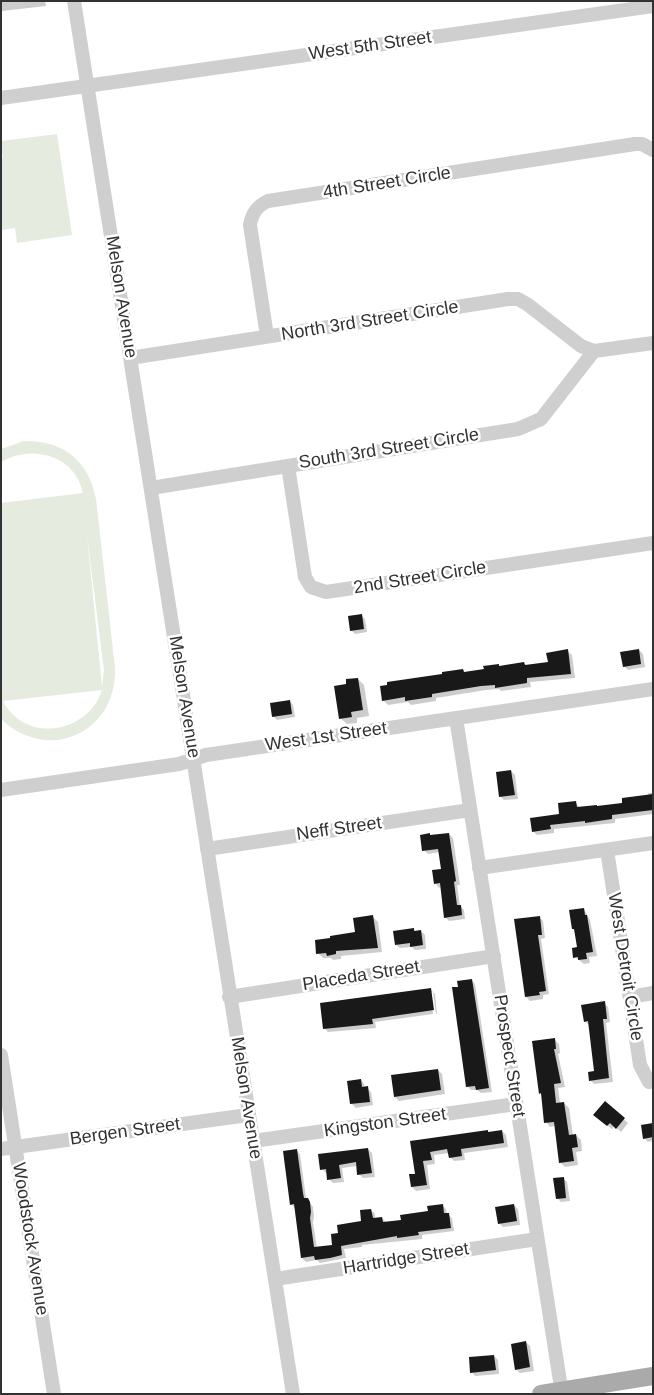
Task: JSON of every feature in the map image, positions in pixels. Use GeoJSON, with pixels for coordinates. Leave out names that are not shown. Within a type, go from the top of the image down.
{"type":"FeatureCollection","features":[{"type":"Feature","properties":{"kind":"main road"},"geometry":{"type":"LineString","coordinates":[[541,1394],[653,1376]]}},
{"type":"Feature","properties":{"kind":"street","name":"Melson Avenue"},"geometry":{"type":"LineString","coordinates":[[74,1],[292,1394]]}},
{"type":"Feature","properties":{"kind":"street","name":"West 5th Street"},"geometry":{"type":"LineString","coordinates":[[1,98],[653,6]]}},
{"type":"Feature","properties":{"kind":"street","name":"4th Street Circle"},"geometry":{"type":"LineString","coordinates":[[267,336],[250,225],[251,217],[261,204],[268,201],[635,144],[642,144],[651,148]]}},
{"type":"Feature","properties":{"kind":"street","name":"North 3rd Street Circle"},"geometry":{"type":"LineString","coordinates":[[130,358],[508,299],[518,299],[527,304],[581,346],[594,350]]}},
{"type":"Feature","properties":{"kind":"street"},"geometry":{"type":"LineString","coordinates":[[594,350],[653,343]]}},
{"type":"Feature","properties":{"kind":"street","name":"South 3rd Street Circle"},"geometry":{"type":"LineString","coordinates":[[151,488],[518,429],[541,419],[594,350]]}},
{"type":"Feature","properties":{"kind":"street","name":"2nd Street Circle"},"geometry":{"type":"LineString","coordinates":[[288,466],[305,577],[311,587],[326,592],[653,543]]}},
{"type":"Feature","properties":{"kind":"street","name":"West 1st Street"},"geometry":{"type":"LineString","coordinates":[[1,790],[179,764],[206,755],[653,689]]}},
{"type":"Feature","properties":{"kind":"street","name":"Prospect Street"},"geometry":{"type":"LineString","coordinates":[[456,718],[561,1392]]}},
{"type":"Feature","properties":{"kind":"street","name":"Neff Street"},"geometry":{"type":"LineString","coordinates":[[208,849],[470,810]]}},
{"type":"Feature","properties":{"kind":"street"},"geometry":{"type":"LineString","coordinates":[[479,868],[653,843]]}},
{"type":"Feature","properties":{"kind":"street","name":"West Detroit Circle"},"geometry":{"type":"LineString","coordinates":[[607,850],[640,1065],[649,1082]]}},
{"type":"Feature","properties":{"kind":"street","name":"Placeda Street"},"geometry":{"type":"LineString","coordinates":[[229,997],[494,956]]}},
{"type":"Feature","properties":{"kind":"street"},"geometry":{"type":"LineString","coordinates":[[630,997],[653,993]]}},
{"type":"Feature","properties":{"kind":"street","name":"Woodstock Avenue"},"geometry":{"type":"LineString","coordinates":[[1,1055],[54,1394]]}},
{"type":"Feature","properties":{"kind":"street","name":"Kingston Street"},"geometry":{"type":"LineString","coordinates":[[253,1141],[516,1104]]}},
{"type":"Feature","properties":{"kind":"street","name":"Bergen Street"},"geometry":{"type":"LineString","coordinates":[[1,1150],[248,1115]]}},
{"type":"Feature","properties":{"kind":"street","name":"Hartridge Street"},"geometry":{"type":"LineString","coordinates":[[275,1279],[537,1239]]}},
{"type":"Feature","properties":{"kind":"shaded area"},"geometry":{"type":"Polygon","coordinates":[[[57,134],[72,235],[17,243],[15,228],[2,230],[1,227],[1,158],[3,158],[1,141],[57,134]]]}},
{"type":"Feature","properties":{"kind":"shaded area"},"geometry":{"type":"Polygon","coordinates":[[[24,441],[51,444],[62,449],[72,455],[87,474],[96,499],[115,668],[113,691],[105,710],[92,725],[76,735],[58,740],[39,739],[19,732],[1,719],[1,503],[83,493],[78,480],[71,470],[51,456],[26,454],[1,462],[1,449],[24,441]],[[87,536],[102,687],[102,688],[104,670],[87,536]],[[102,690],[3,701],[13,715],[26,724],[40,728],[56,728],[70,724],[84,716],[95,705],[102,690]]]}},
{"type":"Feature","properties":{"kind":"building"},"geometry":{"type":"Polygon","coordinates":[[[362,614],[364,629],[350,631],[348,616],[362,614]]]}},
{"type":"Feature","properties":{"kind":"building"},"geometry":{"type":"Polygon","coordinates":[[[568,649],[571,674],[527,678],[527,683],[495,688],[495,685],[481,686],[432,694],[432,697],[405,701],[405,697],[382,701],[380,686],[387,685],[387,682],[463,669],[464,672],[484,669],[483,666],[499,664],[499,666],[524,662],[525,665],[548,662],[546,653],[568,649]]]}},
{"type":"Feature","properties":{"kind":"building"},"geometry":{"type":"Polygon","coordinates":[[[639,649],[641,664],[623,667],[620,652],[639,649]]]}},
{"type":"Feature","properties":{"kind":"building"},"geometry":{"type":"Polygon","coordinates":[[[358,678],[363,710],[351,712],[352,717],[339,719],[334,686],[346,684],[346,679],[358,678]]]}},
{"type":"Feature","properties":{"kind":"building"},"geometry":{"type":"Polygon","coordinates":[[[290,700],[292,714],[272,717],[270,703],[290,700]]]}},
{"type":"Feature","properties":{"kind":"building"},"geometry":{"type":"Polygon","coordinates":[[[511,770],[515,795],[499,797],[496,772],[511,770]]]}},
{"type":"Feature","properties":{"kind":"building"},"geometry":{"type":"Polygon","coordinates":[[[653,794],[653,810],[612,815],[612,819],[585,823],[585,821],[550,825],[551,829],[532,832],[530,818],[559,814],[558,803],[576,801],[577,807],[597,806],[622,803],[622,798],[653,794]]]}},
{"type":"Feature","properties":{"kind":"building"},"geometry":{"type":"Polygon","coordinates":[[[430,833],[430,835],[449,833],[456,881],[454,882],[457,905],[461,905],[462,915],[444,918],[440,883],[434,884],[432,870],[441,869],[438,849],[422,851],[420,835],[430,833]]]}},
{"type":"Feature","properties":{"kind":"building"},"geometry":{"type":"Polygon","coordinates":[[[584,908],[585,915],[587,915],[593,952],[586,953],[587,959],[578,960],[578,957],[573,958],[572,948],[577,947],[569,910],[584,908]]]}},
{"type":"Feature","properties":{"kind":"building"},"geometry":{"type":"Polygon","coordinates":[[[373,915],[378,948],[336,951],[336,954],[327,956],[326,953],[316,954],[315,940],[355,932],[353,918],[373,915]]]}},
{"type":"Feature","properties":{"kind":"building"},"geometry":{"type":"Polygon","coordinates":[[[540,916],[542,935],[538,935],[546,991],[539,992],[540,995],[525,997],[514,919],[540,916]]]}},
{"type":"Feature","properties":{"kind":"building"},"geometry":{"type":"Polygon","coordinates":[[[414,928],[414,931],[421,930],[423,945],[410,947],[410,943],[395,945],[393,931],[414,928]]]}},
{"type":"Feature","properties":{"kind":"building"},"geometry":{"type":"Polygon","coordinates":[[[472,979],[489,1088],[476,1090],[475,1086],[466,1087],[452,987],[458,987],[457,981],[472,979]]]}},
{"type":"Feature","properties":{"kind":"building"},"geometry":{"type":"Polygon","coordinates":[[[431,988],[434,1010],[372,1019],[373,1024],[323,1029],[320,1003],[431,988]]]}},
{"type":"Feature","properties":{"kind":"building"},"geometry":{"type":"Polygon","coordinates":[[[605,1001],[607,1019],[603,1019],[609,1078],[589,1081],[588,1072],[594,1071],[588,1021],[584,1022],[581,1005],[605,1001]]]}},
{"type":"Feature","properties":{"kind":"building"},"geometry":{"type":"Polygon","coordinates":[[[555,1038],[556,1049],[554,1049],[561,1083],[554,1084],[556,1103],[564,1102],[569,1135],[576,1134],[578,1147],[572,1148],[574,1161],[559,1163],[554,1122],[544,1123],[532,1041],[555,1038]]]}},
{"type":"Feature","properties":{"kind":"building"},"geometry":{"type":"Polygon","coordinates":[[[438,1069],[441,1090],[394,1097],[391,1075],[438,1069]]]}},
{"type":"Feature","properties":{"kind":"building"},"geometry":{"type":"Polygon","coordinates":[[[361,1079],[362,1087],[368,1086],[370,1102],[350,1104],[347,1081],[361,1079]]]}},
{"type":"Feature","properties":{"kind":"building"},"geometry":{"type":"Polygon","coordinates":[[[605,1101],[625,1118],[616,1129],[610,1123],[607,1126],[593,1115],[605,1101]]]}},
{"type":"Feature","properties":{"kind":"building"},"geometry":{"type":"Polygon","coordinates":[[[653,1123],[653,1137],[643,1139],[641,1125],[653,1123]]]}},
{"type":"Feature","properties":{"kind":"building"},"geometry":{"type":"Polygon","coordinates":[[[488,1130],[488,1132],[502,1130],[504,1143],[461,1149],[462,1156],[449,1158],[447,1149],[430,1152],[432,1160],[423,1161],[427,1185],[411,1187],[409,1174],[415,1174],[410,1141],[488,1130]]]}},
{"type":"Feature","properties":{"kind":"building"},"geometry":{"type":"Polygon","coordinates":[[[368,1148],[372,1173],[357,1175],[356,1162],[339,1165],[341,1178],[327,1180],[326,1169],[320,1170],[318,1154],[368,1148]]]}},
{"type":"Feature","properties":{"kind":"building"},"geometry":{"type":"Polygon","coordinates":[[[297,1149],[304,1198],[308,1198],[310,1202],[314,1247],[332,1245],[331,1234],[338,1233],[337,1225],[361,1221],[360,1210],[371,1209],[373,1218],[382,1217],[383,1222],[401,1220],[400,1215],[428,1211],[427,1206],[443,1204],[444,1213],[449,1213],[451,1228],[418,1232],[419,1235],[397,1238],[397,1236],[341,1246],[342,1255],[330,1258],[315,1260],[314,1256],[301,1258],[294,1204],[290,1205],[283,1151],[297,1149]]]}},
{"type":"Feature","properties":{"kind":"building"},"geometry":{"type":"Polygon","coordinates":[[[564,1177],[566,1198],[556,1199],[553,1178],[564,1177]]]}},
{"type":"Feature","properties":{"kind":"building"},"geometry":{"type":"Polygon","coordinates":[[[514,1204],[517,1221],[498,1224],[495,1207],[514,1204]]]}},
{"type":"Feature","properties":{"kind":"building"},"geometry":{"type":"Polygon","coordinates":[[[526,1341],[530,1367],[515,1370],[511,1344],[526,1341]]]}},
{"type":"Feature","properties":{"kind":"building"},"geometry":{"type":"Polygon","coordinates":[[[494,1355],[496,1370],[470,1373],[469,1357],[494,1355]]]}}]}
